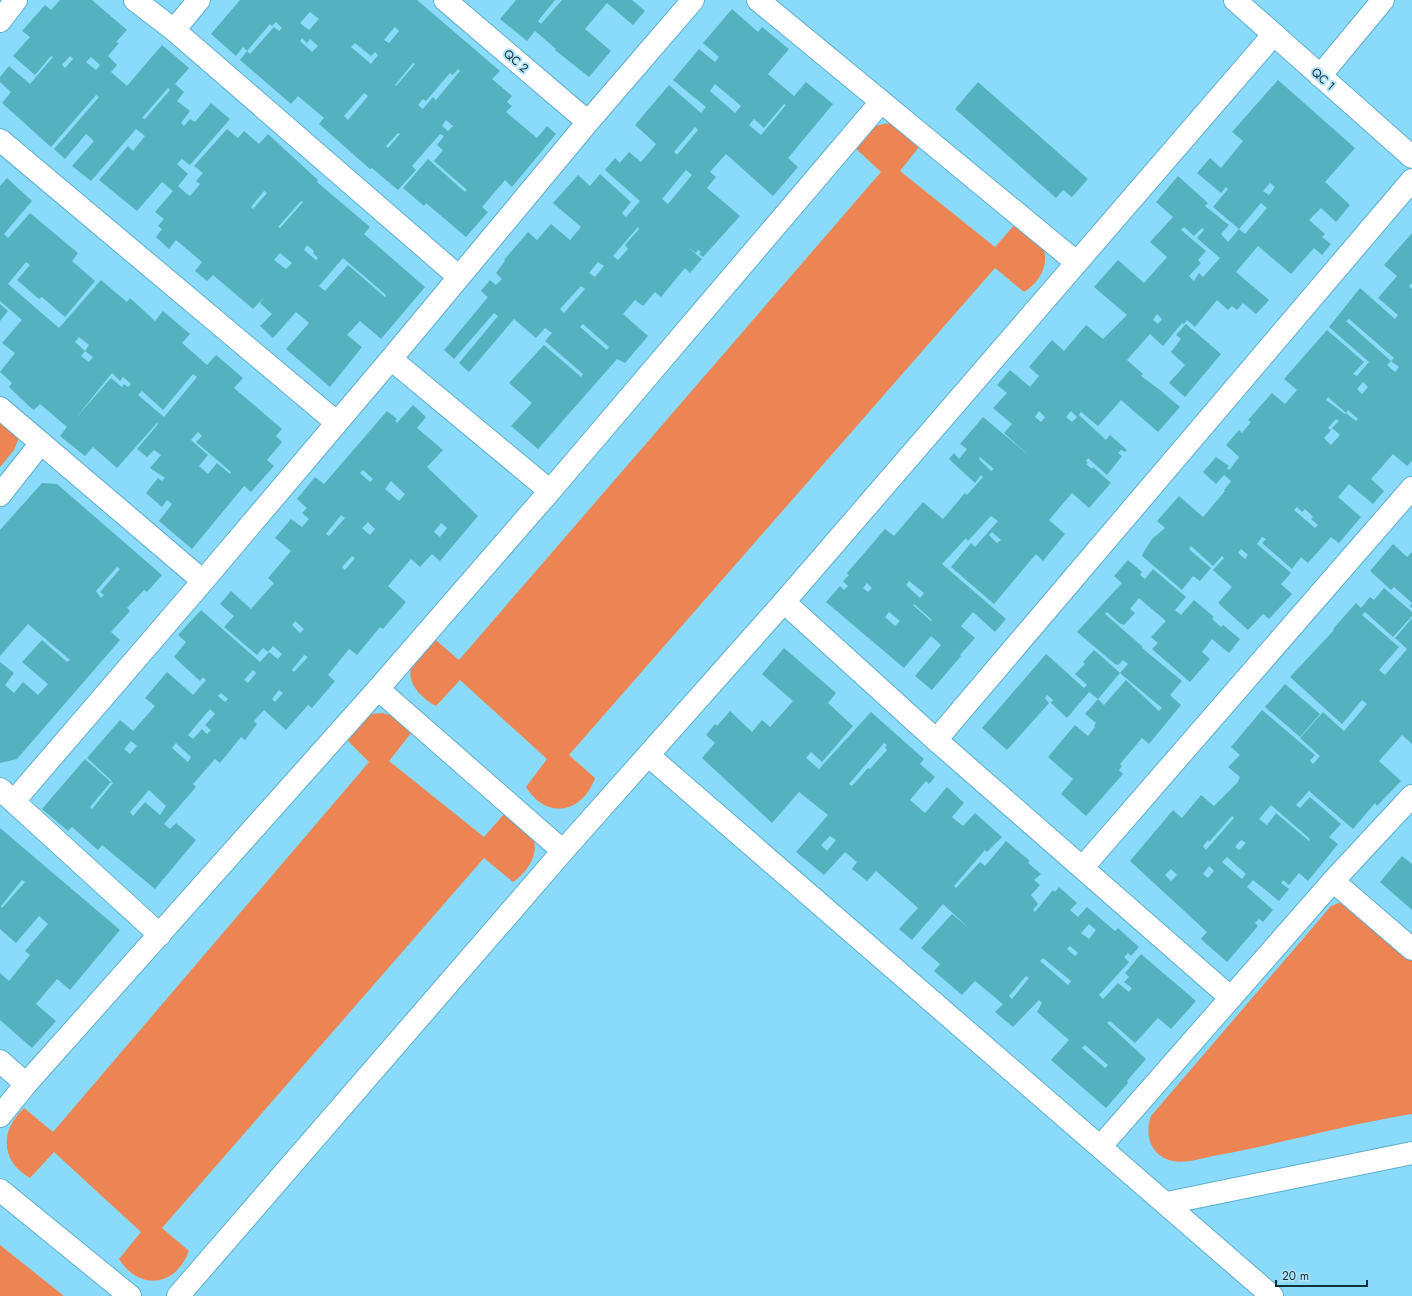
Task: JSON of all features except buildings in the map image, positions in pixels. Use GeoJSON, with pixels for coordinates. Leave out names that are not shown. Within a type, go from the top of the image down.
{"type":"FeatureCollection","features":[{"type":"Feature","properties":{"kind":"street"},"geometry":{"type":"LineString","coordinates":[[0,21],[16,0]]}},
{"type":"Feature","properties":{"kind":"street"},"geometry":{"type":"LineString","coordinates":[[135,0],[174,30],[460,277]]}},
{"type":"Feature","properties":{"kind":"street"},"geometry":{"type":"LineString","coordinates":[[174,30],[200,0]]}},
{"type":"Feature","properties":{"kind":"street","name":"QC 2"},"geometry":{"type":"LineString","coordinates":[[445,0],[588,122]]}},
{"type":"Feature","properties":{"kind":"street"},"geometry":{"type":"LineString","coordinates":[[160,935],[7,795],[203,581],[460,277],[588,122],[693,0]]}},
{"type":"Feature","properties":{"kind":"street"},"geometry":{"type":"LineString","coordinates":[[758,0],[1076,262]]}},
{"type":"Feature","properties":{"kind":"street","name":"QC 1"},"geometry":{"type":"LineString","coordinates":[[1235,0],[1412,157]]}},
{"type":"Feature","properties":{"kind":"street"},"geometry":{"type":"LineString","coordinates":[[1320,76],[1383,0]]}},
{"type":"Feature","properties":{"kind":"street"},"geometry":{"type":"LineString","coordinates":[[178,1296],[563,851],[649,756],[784,602],[1274,34]]}},
{"type":"Feature","properties":{"kind":"street"},"geometry":{"type":"LineString","coordinates":[[0,1116],[26,1084],[378,689],[550,491],[881,102]]}},
{"type":"Feature","properties":{"kind":"street"},"geometry":{"type":"LineString","coordinates":[[0,140],[336,422]]}},
{"type":"Feature","properties":{"kind":"street"},"geometry":{"type":"LineString","coordinates":[[936,740],[1412,180]]}},
{"type":"Feature","properties":{"kind":"street"},"geometry":{"type":"LineString","coordinates":[[391,359],[550,491]]}},
{"type":"Feature","properties":{"kind":"street"},"geometry":{"type":"LineString","coordinates":[[0,408],[203,581]]}},
{"type":"Feature","properties":{"kind":"street"},"geometry":{"type":"LineString","coordinates":[[0,495],[41,443]]}},
{"type":"Feature","properties":{"kind":"street"},"geometry":{"type":"LineString","coordinates":[[1083,867],[1412,488]]}},
{"type":"Feature","properties":{"kind":"street"},"geometry":{"type":"LineString","coordinates":[[784,602],[936,740],[1231,998]]}},
{"type":"Feature","properties":{"kind":"street"},"geometry":{"type":"LineString","coordinates":[[378,689],[563,851]]}},
{"type":"Feature","properties":{"kind":"street"},"geometry":{"type":"LineString","coordinates":[[649,756],[1167,1203],[1272,1296]]}},
{"type":"Feature","properties":{"kind":"street"},"geometry":{"type":"LineString","coordinates":[[1101,1146],[1333,881],[1412,796]]}},
{"type":"Feature","properties":{"kind":"street"},"geometry":{"type":"LineString","coordinates":[[1333,881],[1412,949]]}},
{"type":"Feature","properties":{"kind":"street"},"geometry":{"type":"LineString","coordinates":[[0,1061],[26,1084]]}},
{"type":"Feature","properties":{"kind":"street"},"geometry":{"type":"LineString","coordinates":[[1167,1203],[1412,1153]]}},
{"type":"Feature","properties":{"kind":"street"},"geometry":{"type":"LineString","coordinates":[[0,1190],[130,1296]]}},
{"type":"Feature","properties":{"kind":"shaded area"},"geometry":{"type":"Polygon","coordinates":[[[893,123],[923,142],[900,171],[995,247],[1016,223],[1034,236],[1042,245],[1045,259],[1039,278],[1024,292],[995,268],[569,755],[595,778],[589,790],[582,799],[573,805],[563,808],[553,808],[543,805],[534,798],[526,787],[547,759],[460,680],[436,706],[421,695],[413,684],[410,672],[418,654],[431,636],[459,660],[881,172],[853,146],[870,129],[879,125],[893,123]]]}},
{"type":"Feature","properties":{"kind":"shaded area"},"geometry":{"type":"Polygon","coordinates":[[[0,411],[19,438],[14,450],[0,467],[0,411]]]}},
{"type":"Feature","properties":{"kind":"shaded area"},"geometry":{"type":"Polygon","coordinates":[[[382,713],[394,716],[412,732],[389,761],[484,837],[505,813],[522,825],[530,833],[534,840],[535,847],[532,860],[523,873],[513,882],[484,858],[162,1228],[189,1251],[183,1263],[176,1272],[167,1278],[157,1280],[147,1280],[137,1277],[128,1270],[119,1259],[141,1232],[54,1152],[30,1178],[20,1171],[13,1163],[9,1154],[7,1135],[16,1117],[24,1108],[53,1132],[369,762],[342,735],[370,714],[382,713]]]}},
{"type":"Feature","properties":{"kind":"shaded area"},"geometry":{"type":"Polygon","coordinates":[[[1339,903],[1348,903],[1412,953],[1412,1114],[1192,1161],[1173,1161],[1165,1159],[1159,1155],[1151,1144],[1149,1138],[1148,1130],[1151,1116],[1331,906],[1339,903]]]}},
{"type":"Feature","properties":{"kind":"shaded area"},"geometry":{"type":"Polygon","coordinates":[[[0,1245],[64,1296],[0,1296],[0,1245]]]}}]}
